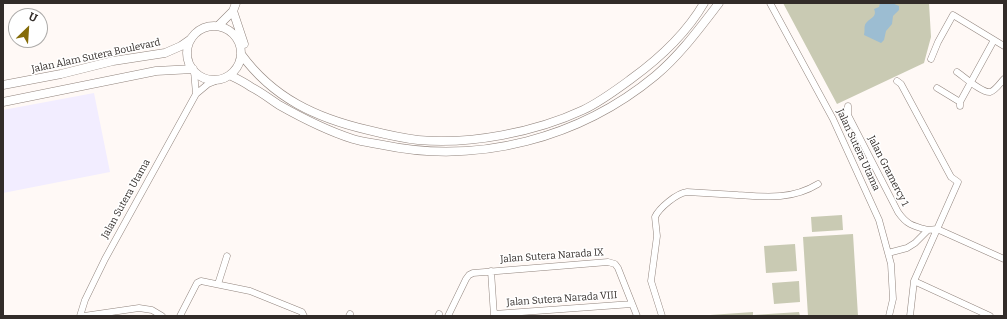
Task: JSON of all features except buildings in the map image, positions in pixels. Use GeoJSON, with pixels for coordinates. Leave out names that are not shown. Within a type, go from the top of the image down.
{"type":"FeatureCollection","features":[{"type":"Feature","properties":{"kind":"main road"},"geometry":{"type":"LineString","coordinates":[[241,54],[266,83],[308,110],[339,123],[396,137],[419,140],[448,141],[480,138],[522,131],[555,122],[584,109],[611,94],[664,53],[694,18],[704,3]]}},
{"type":"Feature","properties":{"kind":"main road"},"geometry":{"type":"LineString","coordinates":[[230,75],[292,112],[319,126],[353,139],[405,150],[443,152],[476,151],[522,143],[552,134],[592,117],[615,105],[638,89],[688,44],[719,3]]}},
{"type":"Feature","properties":{"kind":"main road"},"geometry":{"type":"LineString","coordinates":[[235,7],[252,68]]}},
{"type":"Feature","properties":{"kind":"main road"},"geometry":{"type":"LineString","coordinates":[[218,26],[235,7]]}},
{"type":"Feature","properties":{"kind":"main road"},"geometry":{"type":"LineString","coordinates":[[210,26],[218,26],[232,33],[237,39],[241,54],[238,66],[230,75],[218,80],[205,78],[194,70],[187,55],[191,39],[196,33],[210,26]]}},
{"type":"Feature","properties":{"kind":"main road","name":"Jalan Alam Sutera Boulevard"},"geometry":{"type":"LineString","coordinates":[[3,85],[113,61],[165,53],[181,46],[191,39]]}},
{"type":"Feature","properties":{"kind":"main road"},"geometry":{"type":"LineString","coordinates":[[3,102],[156,71],[194,70]]}},
{"type":"Feature","properties":{"kind":"street","name":"Jalan Sutera Utama"},"geometry":{"type":"LineString","coordinates":[[770,3],[833,119],[879,220],[891,264],[893,299],[889,316]]}},
{"type":"Feature","properties":{"kind":"street"},"geometry":{"type":"LineString","coordinates":[[931,59],[938,42],[953,15],[1004,46]]}},
{"type":"Feature","properties":{"kind":"street"},"geometry":{"type":"LineString","coordinates":[[937,88],[960,104],[994,40]]}},
{"type":"Feature","properties":{"kind":"street"},"geometry":{"type":"LineString","coordinates":[[194,70],[196,94]]}},
{"type":"Feature","properties":{"kind":"street"},"geometry":{"type":"LineString","coordinates":[[957,72],[970,83],[989,92],[1004,79]]}},
{"type":"Feature","properties":{"kind":"street","name":"Jalan Sutera Utama"},"geometry":{"type":"LineString","coordinates":[[80,316],[85,300],[105,259],[196,94],[208,84],[218,80]]}},
{"type":"Feature","properties":{"kind":"street"},"geometry":{"type":"LineString","coordinates":[[897,81],[901,84],[951,177],[958,182],[914,281],[910,316]]}},
{"type":"Feature","properties":{"kind":"street","name":"Jalan Gramercy 1"},"geometry":{"type":"LineString","coordinates":[[848,106],[848,114],[898,212],[904,220],[912,226],[928,230]]}},
{"type":"Feature","properties":{"kind":"street"},"geometry":{"type":"LineString","coordinates":[[662,316],[652,285],[651,277],[657,236],[655,217],[668,203],[680,194],[687,192],[767,197],[783,196],[803,192],[818,184]]}},
{"type":"Feature","properties":{"kind":"street"},"geometry":{"type":"LineString","coordinates":[[888,253],[907,248],[915,243],[928,230],[937,229],[1004,259]]}},
{"type":"Feature","properties":{"kind":"street"},"geometry":{"type":"LineString","coordinates":[[218,284],[227,256]]}},
{"type":"Feature","properties":{"kind":"street","name":"Jalan Sutera Narada IX"},"geometry":{"type":"LineString","coordinates":[[448,316],[466,279],[473,273],[608,262],[615,264],[632,304]]}},
{"type":"Feature","properties":{"kind":"street"},"geometry":{"type":"LineString","coordinates":[[491,271],[494,315]]}},
{"type":"Feature","properties":{"kind":"street"},"geometry":{"type":"LineString","coordinates":[[180,316],[197,283],[201,281],[250,291],[302,312],[304,316]]}},
{"type":"Feature","properties":{"kind":"street"},"geometry":{"type":"LineString","coordinates":[[914,281],[990,316]]}},
{"type":"Feature","properties":{"kind":"street"},"geometry":{"type":"LineString","coordinates":[[632,304],[637,316]]}},
{"type":"Feature","properties":{"kind":"street","name":"Jalan Sutera Narada VIII"},"geometry":{"type":"LineString","coordinates":[[494,315],[632,304]]}},
{"type":"Feature","properties":{"kind":"street"},"geometry":{"type":"LineString","coordinates":[[84,316],[139,308],[152,310],[162,316]]}},
{"type":"Feature","properties":{"kind":"shaded area"},"geometry":{"type":"Polygon","coordinates":[[[94,93],[110,172],[3,193],[3,110],[94,93]]]}},
{"type":"Feature","properties":{"kind":"green space"},"geometry":{"type":"Polygon","coordinates":[[[783,3],[929,3],[931,37],[924,63],[837,104],[783,3]]]}},
{"type":"Feature","properties":{"kind":"green space"},"geometry":{"type":"Polygon","coordinates":[[[842,215],[843,230],[812,232],[811,217],[842,215]]]}},
{"type":"Feature","properties":{"kind":"green space"},"geometry":{"type":"Polygon","coordinates":[[[853,234],[858,316],[808,316],[803,237],[853,234]]]}},
{"type":"Feature","properties":{"kind":"green space"},"geometry":{"type":"Polygon","coordinates":[[[795,244],[797,271],[766,273],[764,246],[795,244]]]}},
{"type":"Feature","properties":{"kind":"green space"},"geometry":{"type":"Polygon","coordinates":[[[799,281],[800,302],[774,304],[772,283],[799,281]]]}},
{"type":"Feature","properties":{"kind":"green space"},"geometry":{"type":"Polygon","coordinates":[[[753,312],[753,315],[799,312],[800,316],[710,316],[753,312]]]}},
{"type":"Feature","properties":{"kind":"water"},"geometry":{"type":"Polygon","coordinates":[[[880,3],[892,3],[899,6],[899,10],[893,16],[892,24],[886,31],[884,40],[881,43],[864,35],[866,23],[874,16],[874,9],[879,7],[880,3]]]}}]}
